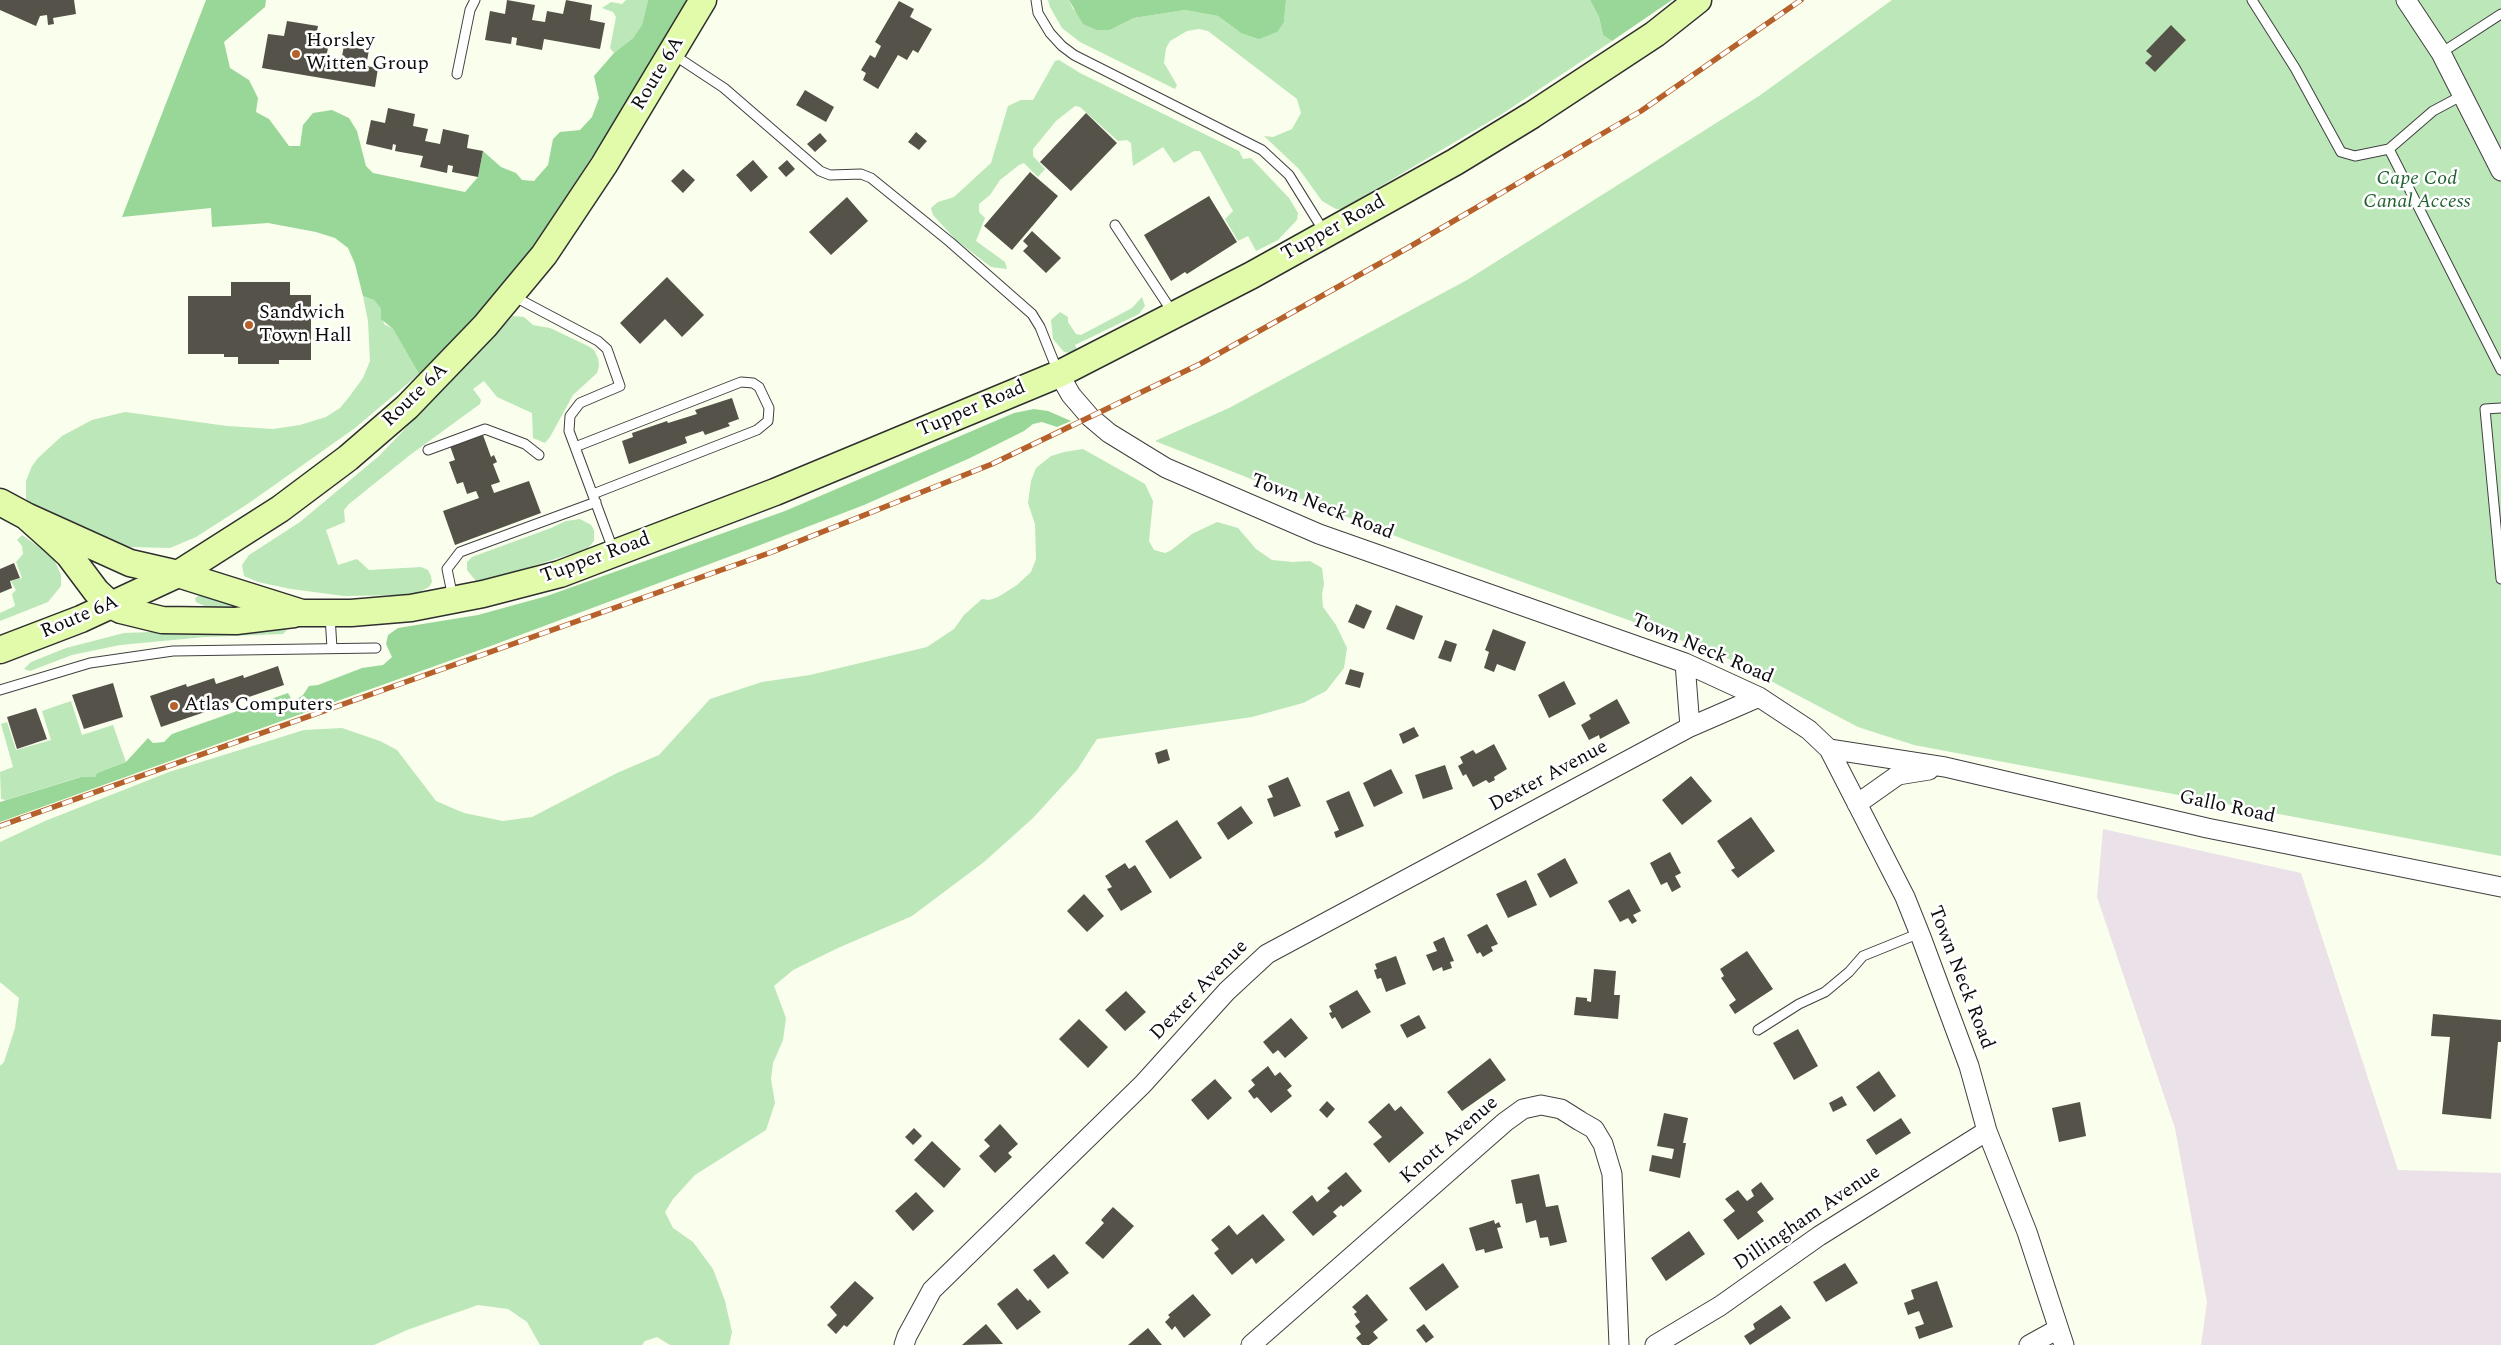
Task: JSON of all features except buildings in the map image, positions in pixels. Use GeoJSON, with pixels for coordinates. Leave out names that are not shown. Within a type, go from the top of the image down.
{"type":"FeatureCollection","features":[{"type":"Feature","properties":{"kind":"main road","name":"Route 6A"},"geometry":{"type":"LineString","coordinates":[[0,650],[112,605],[178,574],[253,528],[348,458],[407,407],[512,296],[571,216],[703,0]]}},
{"type":"Feature","properties":{"kind":"main road","name":"Tupper Road"},"geometry":{"type":"LineString","coordinates":[[26,516],[130,563],[178,574],[302,613],[391,610],[454,600],[535,581],[615,554],[775,492],[1059,374],[1175,315],[1326,234],[1532,115],[1655,34],[1698,0]]}},
{"type":"Feature","properties":{"kind":"main road"},"geometry":{"type":"LineString","coordinates":[[0,502],[26,516],[69,555],[88,581],[112,605],[137,615],[162,620],[236,620],[302,613]]}},
{"type":"Feature","properties":{"kind":"street"},"geometry":{"type":"LineString","coordinates":[[2406,0],[2441,53],[2501,171]]}},
{"type":"Feature","properties":{"kind":"street","name":"Town Neck Road"},"geometry":{"type":"LineString","coordinates":[[1059,374],[1082,409],[1109,433],[1166,468],[1319,534],[1685,663],[1759,697],[1809,730],[1829,748],[1905,897],[1920,933],[1969,1066],[1987,1131],[2027,1232],[2061,1337]]}},
{"type":"Feature","properties":{"kind":"street"},"geometry":{"type":"LineString","coordinates":[[1685,663],[1690,727]]}},
{"type":"Feature","properties":{"kind":"street","name":"Dexter Avenue"},"geometry":{"type":"LineString","coordinates":[[904,1345],[932,1290],[1142,1084],[1227,991],[1267,954],[1690,727],[1759,697]]}},
{"type":"Feature","properties":{"kind":"street","name":"Gallo Road"},"geometry":{"type":"LineString","coordinates":[[1829,748],[1945,767],[2207,828],[2501,887]]}},
{"type":"Feature","properties":{"kind":"street","name":"Gallo Road"},"geometry":{"type":"LineString","coordinates":[[1857,804],[1898,775],[1945,767]]}},
{"type":"Feature","properties":{"kind":"street","name":"Knott Avenue"},"geometry":{"type":"LineString","coordinates":[[1251,1345],[1505,1122],[1523,1109],[1541,1105],[1561,1109],[1580,1120],[1594,1129],[1603,1144],[1612,1174],[1615,1209],[1619,1345]]}},
{"type":"Feature","properties":{"kind":"street","name":"Dillingham Avenue"},"geometry":{"type":"LineString","coordinates":[[1655,1345],[1720,1306],[1819,1236],[1987,1131]]}},
{"type":"Feature","properties":{"kind":"street"},"geometry":{"type":"LineString","coordinates":[[2029,1345],[2061,1337]]}},
{"type":"Feature","properties":{"kind":"lane"},"geometry":{"type":"LineString","coordinates":[[458,74],[470,10],[475,0]]}},
{"type":"Feature","properties":{"kind":"lane"},"geometry":{"type":"LineString","coordinates":[[1036,0],[1038,13],[1050,33],[1074,55],[1250,142],[1267,155],[1289,175],[1326,234]]}},
{"type":"Feature","properties":{"kind":"lane"},"geometry":{"type":"LineString","coordinates":[[2252,0],[2295,68],[2341,152],[2355,156],[2389,149],[2433,111],[2462,95]]}},
{"type":"Feature","properties":{"kind":"lane"},"geometry":{"type":"LineString","coordinates":[[2441,53],[2501,14]]}},
{"type":"Feature","properties":{"kind":"lane"},"geometry":{"type":"LineString","coordinates":[[671,54],[724,88],[820,171],[830,175],[861,174],[871,178],[950,242],[1032,314],[1040,327],[1059,374]]}},
{"type":"Feature","properties":{"kind":"lane"},"geometry":{"type":"LineString","coordinates":[[2389,149],[2501,370]]}},
{"type":"Feature","properties":{"kind":"lane"},"geometry":{"type":"LineString","coordinates":[[1115,225],[1175,315]]}},
{"type":"Feature","properties":{"kind":"lane"},"geometry":{"type":"LineString","coordinates":[[512,296],[598,341],[607,350],[620,386],[580,403],[570,416],[569,431],[615,554]]}},
{"type":"Feature","properties":{"kind":"lane"},"geometry":{"type":"LineString","coordinates":[[454,600],[447,569],[460,552],[757,430],[768,421],[769,408],[759,387],[753,383],[741,382],[575,447]]}},
{"type":"Feature","properties":{"kind":"lane"},"geometry":{"type":"LineString","coordinates":[[2501,408],[2485,410],[2501,579]]}},
{"type":"Feature","properties":{"kind":"lane"},"geometry":{"type":"LineString","coordinates":[[428,450],[485,429],[525,444],[539,456]]}},
{"type":"Feature","properties":{"kind":"lane"},"geometry":{"type":"LineString","coordinates":[[330,613],[332,648]]}},
{"type":"Feature","properties":{"kind":"lane"},"geometry":{"type":"LineString","coordinates":[[0,690],[80,665],[167,652],[376,648]]}},
{"type":"Feature","properties":{"kind":"lane"},"geometry":{"type":"LineString","coordinates":[[1758,1030],[1799,1004],[1825,992],[1849,972],[1863,956],[1920,933]]}},
{"type":"Feature","properties":{"kind":"shaded area"},"geometry":{"type":"Polygon","coordinates":[[[2103,829],[2301,873],[2398,1170],[2501,1173],[2501,1345],[2201,1345],[2207,1302],[2175,1128],[2097,897],[2103,829]]]}},
{"type":"Feature","properties":{"kind":"green space"},"geometry":{"type":"Polygon","coordinates":[[[206,0],[266,0],[265,7],[224,42],[230,68],[249,80],[258,98],[256,112],[269,119],[289,146],[300,146],[303,125],[313,113],[332,110],[349,118],[357,131],[366,166],[373,173],[465,192],[478,177],[483,151],[501,167],[516,173],[522,180],[534,181],[548,165],[553,139],[560,132],[580,130],[592,117],[599,98],[594,76],[614,53],[633,38],[642,25],[648,0],[689,0],[631,97],[529,253],[484,308],[419,374],[393,329],[381,319],[381,309],[374,300],[363,296],[355,264],[348,248],[335,238],[316,232],[268,223],[212,227],[211,208],[122,217],[206,0]]]}},
{"type":"Feature","properties":{"kind":"green space"},"geometry":{"type":"Polygon","coordinates":[[[626,0],[648,0],[642,25],[633,38],[614,53],[610,48],[616,17],[613,12],[602,8],[611,2],[622,4],[626,0]]]}},
{"type":"Feature","properties":{"kind":"green space"},"geometry":{"type":"Polygon","coordinates":[[[1048,0],[1069,0],[1073,9],[1110,30],[1134,18],[1185,10],[1218,16],[1241,33],[1284,22],[1286,0],[1590,0],[1599,17],[1603,35],[1612,41],[1502,114],[1359,199],[1359,201],[1343,209],[1336,209],[1322,201],[1299,169],[1264,136],[1273,137],[1292,129],[1301,113],[1297,99],[1208,31],[1199,29],[1187,31],[1170,41],[1166,48],[1164,63],[1177,85],[1175,89],[1080,42],[1062,28],[1048,0]]]}},
{"type":"Feature","properties":{"kind":"green space"},"geometry":{"type":"Polygon","coordinates":[[[1069,0],[1286,0],[1284,22],[1277,32],[1259,39],[1241,33],[1218,16],[1185,10],[1134,18],[1110,30],[1097,30],[1083,24],[1069,0]]]}},
{"type":"Feature","properties":{"kind":"green space"},"geometry":{"type":"Polygon","coordinates":[[[1590,0],[1672,0],[1612,41],[1603,35],[1599,17],[1590,0]]]}},
{"type":"Feature","properties":{"kind":"green space","name":"Cape Cod Canal Access"},"geometry":{"type":"Polygon","coordinates":[[[1892,0],[2501,0],[2501,856],[1914,745],[1858,727],[1729,659],[1634,622],[1408,541],[1155,441],[1229,408],[1467,280],[1759,96],[1892,0]]]}},
{"type":"Feature","properties":{"kind":"green space"},"geometry":{"type":"Polygon","coordinates":[[[1059,60],[1080,73],[1239,151],[1243,159],[1251,158],[1289,198],[1298,213],[1297,220],[1278,240],[1256,251],[1248,236],[1238,241],[1225,219],[1233,211],[1200,151],[1194,151],[1174,163],[1163,147],[1133,166],[1131,143],[1127,140],[1118,141],[1080,107],[1075,106],[1056,121],[1033,149],[1033,156],[1045,169],[1038,177],[1024,163],[1019,165],[1000,180],[990,195],[979,204],[979,212],[985,218],[976,241],[1005,262],[1007,269],[991,267],[956,240],[933,215],[931,208],[938,202],[954,197],[991,163],[1008,106],[1021,100],[1033,100],[1055,61],[1059,60]]]}},
{"type":"Feature","properties":{"kind":"green space"},"geometry":{"type":"Polygon","coordinates":[[[363,296],[374,300],[381,309],[384,324],[393,329],[419,374],[355,428],[249,503],[196,537],[170,548],[130,547],[100,537],[34,507],[26,499],[26,481],[32,466],[38,458],[62,436],[92,420],[125,412],[227,426],[273,429],[300,425],[326,417],[340,408],[349,397],[363,378],[370,361],[368,321],[363,296]]]}},
{"type":"Feature","properties":{"kind":"green space"},"geometry":{"type":"Polygon","coordinates":[[[1142,297],[1145,306],[1139,314],[1075,345],[1077,350],[1070,353],[1064,352],[1053,339],[1051,320],[1060,312],[1068,317],[1068,322],[1076,334],[1081,335],[1132,308],[1142,297]]]}},
{"type":"Feature","properties":{"kind":"green space"},"geometry":{"type":"Polygon","coordinates":[[[513,316],[524,317],[533,325],[550,328],[588,346],[594,350],[598,358],[599,366],[597,373],[573,395],[545,443],[533,438],[532,413],[497,397],[484,381],[473,389],[481,400],[480,404],[410,455],[349,504],[344,510],[345,522],[326,530],[338,565],[357,559],[369,570],[421,567],[428,570],[431,576],[432,582],[429,587],[413,595],[344,596],[291,589],[258,582],[244,576],[242,565],[249,555],[300,522],[379,456],[513,316]]]}},
{"type":"Feature","properties":{"kind":"green space"},"geometry":{"type":"Polygon","coordinates":[[[1034,409],[1048,411],[1071,421],[1057,427],[1042,422],[1033,424],[1024,431],[970,458],[864,505],[755,547],[488,647],[0,822],[0,802],[81,777],[95,777],[97,773],[126,762],[148,738],[153,743],[164,742],[172,734],[288,693],[293,702],[303,695],[309,686],[318,685],[362,668],[383,665],[392,657],[386,644],[388,635],[398,628],[478,615],[547,596],[785,511],[1014,413],[1034,409]]]}},
{"type":"Feature","properties":{"kind":"green space"},"geometry":{"type":"Polygon","coordinates":[[[1083,449],[1145,484],[1153,501],[1149,541],[1154,550],[1165,553],[1170,551],[1192,534],[1217,522],[1238,528],[1256,549],[1272,560],[1310,561],[1322,568],[1324,584],[1322,594],[1323,607],[1336,625],[1347,648],[1344,668],[1326,691],[1303,703],[1252,717],[1097,739],[1077,770],[1033,818],[984,862],[912,916],[793,970],[774,986],[786,1018],[783,1040],[773,1063],[771,1079],[775,1103],[766,1130],[695,1175],[673,1199],[665,1212],[673,1228],[693,1242],[713,1269],[725,1301],[732,1332],[729,1345],[670,1345],[657,1337],[645,1341],[642,1345],[540,1345],[527,1322],[508,1309],[478,1305],[407,1330],[374,1345],[0,1345],[0,1066],[4,1062],[15,1028],[19,998],[0,982],[0,842],[45,821],[169,772],[304,730],[342,728],[380,741],[397,750],[436,801],[464,813],[503,821],[532,817],[617,773],[659,755],[710,699],[762,682],[810,675],[927,647],[954,629],[964,615],[982,599],[989,600],[998,597],[1017,585],[1031,572],[1036,559],[1035,524],[1028,503],[1031,481],[1036,468],[1051,456],[1083,449]]]}},
{"type":"Feature","properties":{"kind":"green space"},"geometry":{"type":"Polygon","coordinates":[[[580,519],[591,525],[594,530],[594,541],[587,549],[485,581],[476,581],[467,570],[467,562],[472,557],[566,521],[580,519]]]}},
{"type":"Feature","properties":{"kind":"green space"},"geometry":{"type":"Polygon","coordinates":[[[22,535],[53,557],[61,575],[61,586],[48,602],[0,621],[0,613],[15,606],[12,594],[16,590],[11,581],[22,578],[16,562],[23,554],[22,546],[17,540],[22,535]]]}},
{"type":"Feature","properties":{"kind":"green space"},"geometry":{"type":"Polygon","coordinates":[[[200,595],[245,609],[209,608],[196,602],[195,598],[200,595]]]}},
{"type":"Feature","properties":{"kind":"green space"},"geometry":{"type":"Polygon","coordinates":[[[285,627],[287,630],[283,634],[205,637],[120,645],[72,655],[30,671],[24,669],[31,662],[66,648],[124,633],[285,627]]]}},
{"type":"Feature","properties":{"kind":"green space"},"geometry":{"type":"Polygon","coordinates":[[[71,701],[82,735],[113,725],[126,762],[97,773],[95,777],[80,777],[6,800],[1,799],[0,772],[13,767],[1,724],[7,722],[16,750],[51,740],[42,711],[71,701]]]}},
{"type":"Feature","properties":{"kind":"railway"},"geometry":{"type":"LineString","coordinates":[[0,826],[772,552],[992,464],[1200,364],[1411,246],[1641,111],[1801,0]]}},
{"type":"Feature","properties":{"kind":"place","name":"Horsley Witten Group"},"geometry":{"type":"Point","coordinates":[296,54]}},
{"type":"Feature","properties":{"kind":"place","name":"Sandwich Town Hall"},"geometry":{"type":"Point","coordinates":[249,325]}},
{"type":"Feature","properties":{"kind":"place","name":"Atlas Computers"},"geometry":{"type":"Point","coordinates":[174,706]}}]}
